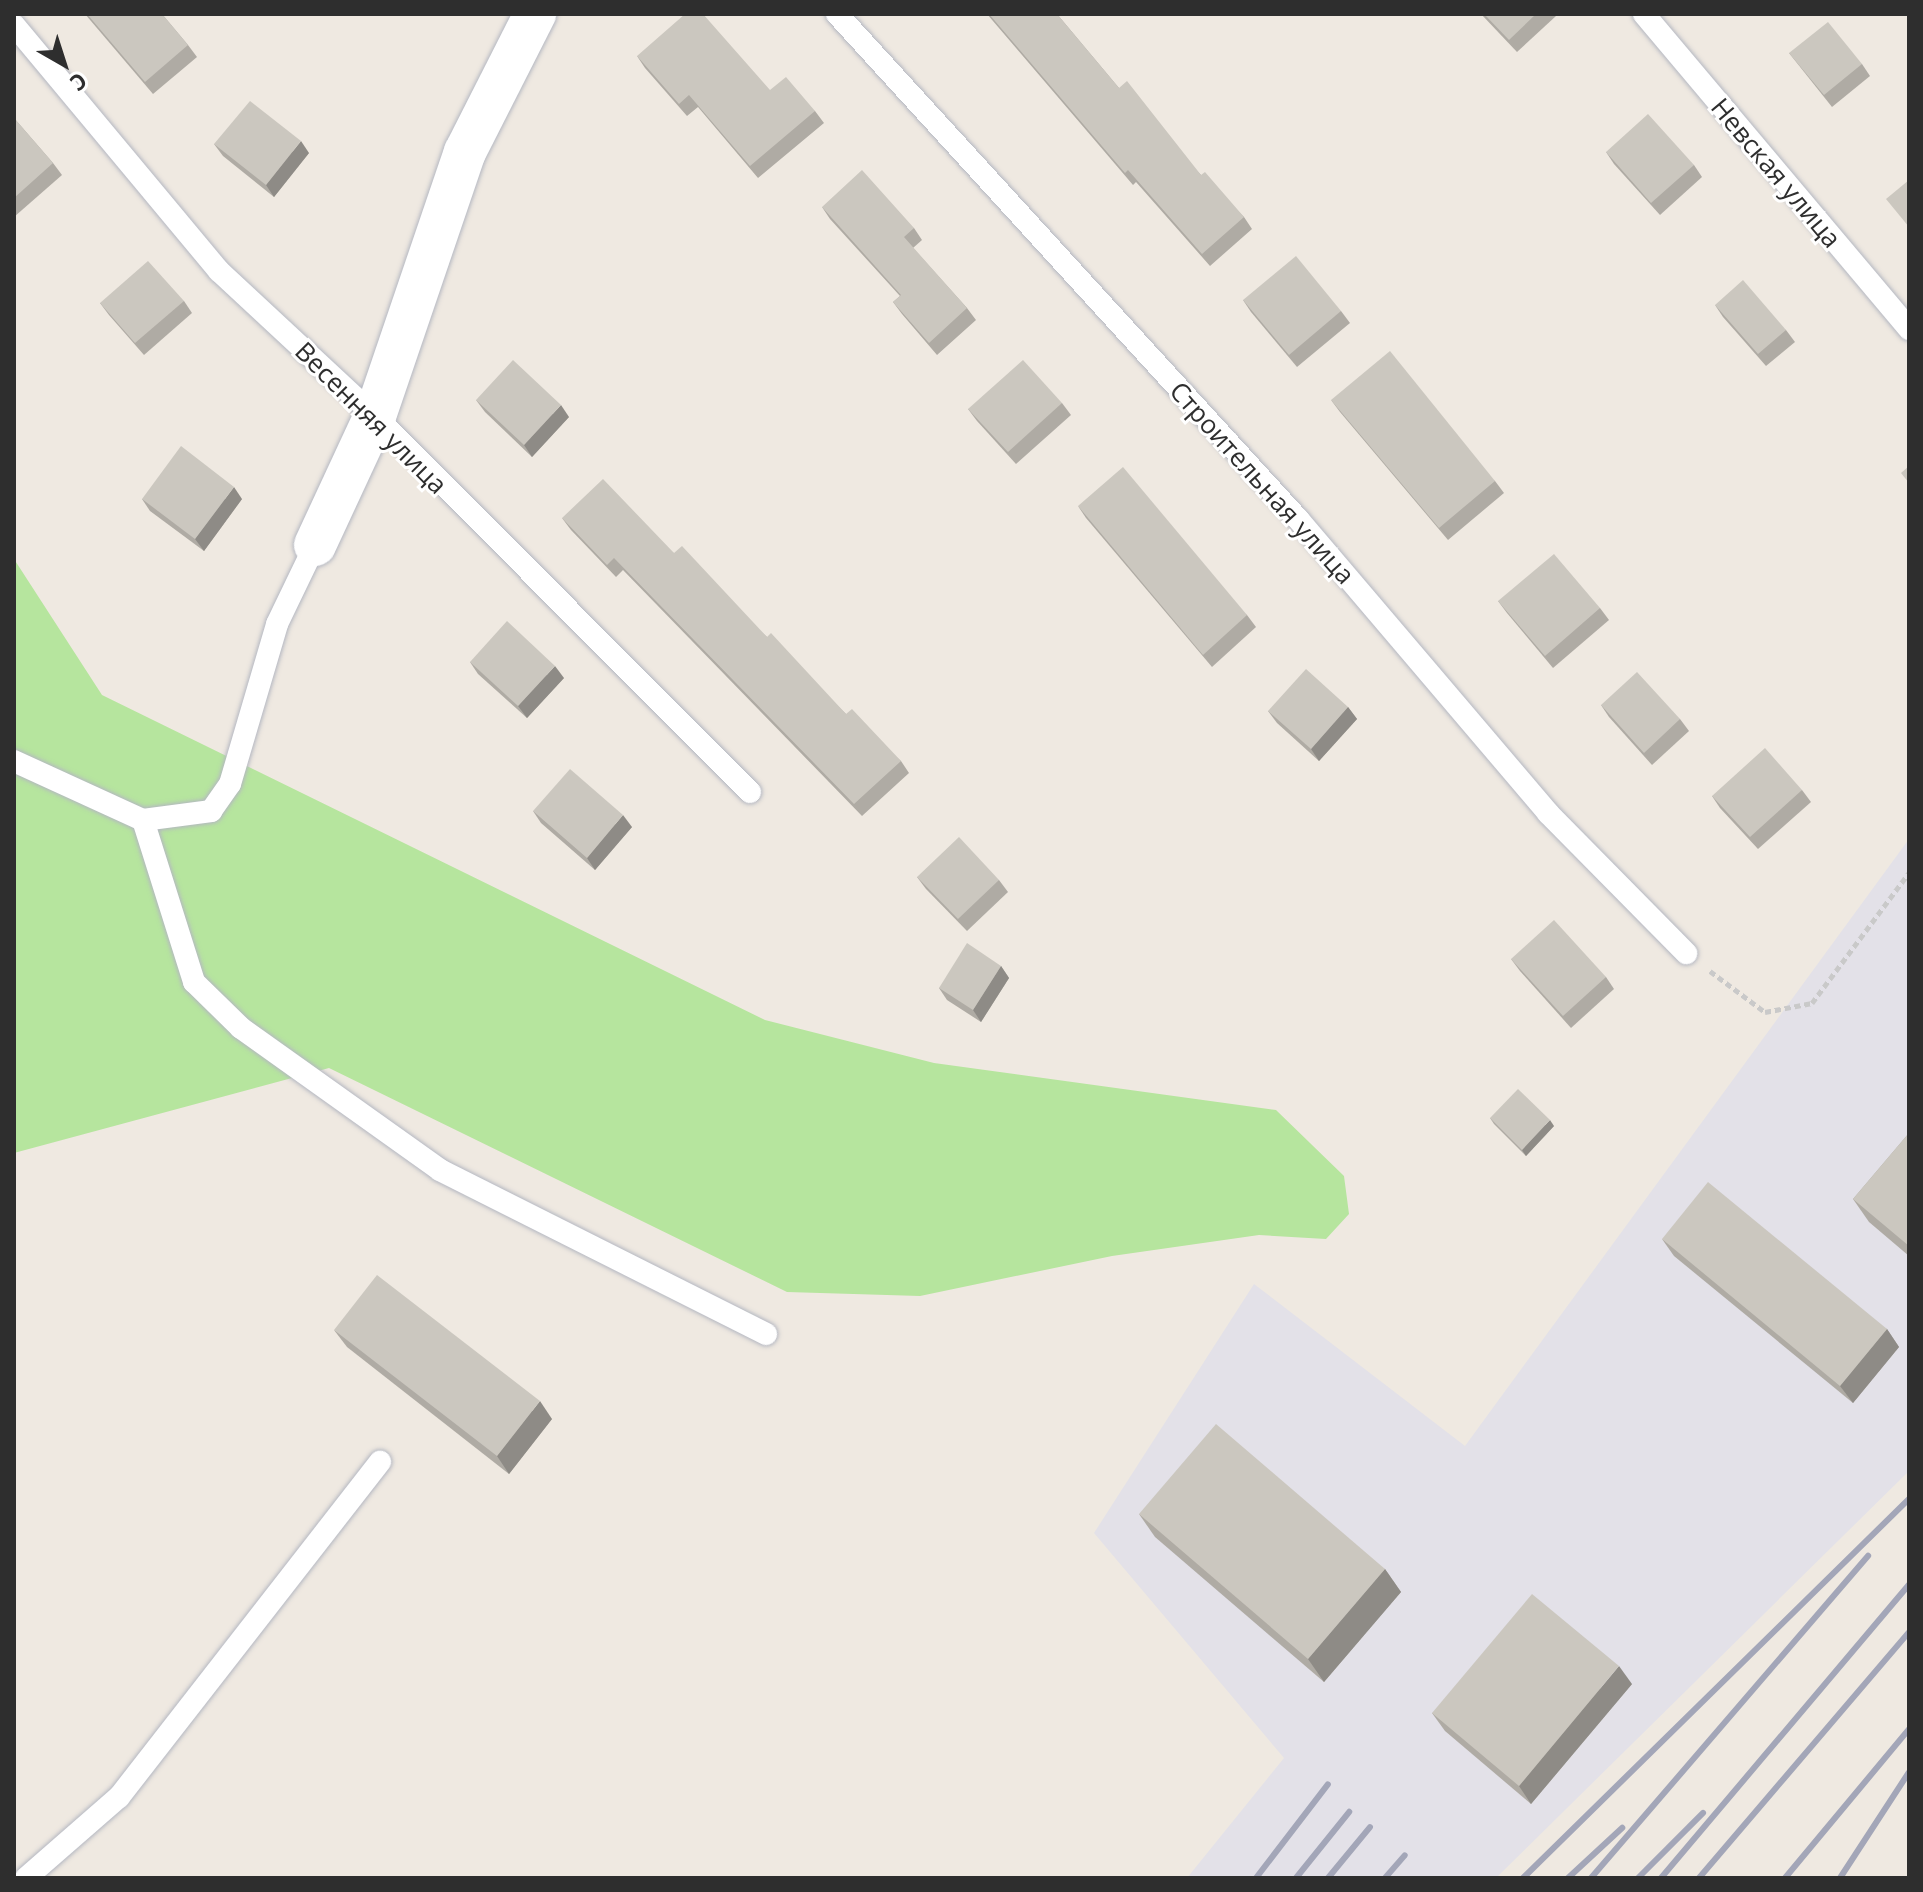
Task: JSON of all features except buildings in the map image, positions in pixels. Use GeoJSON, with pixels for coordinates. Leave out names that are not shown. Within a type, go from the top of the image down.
{"type":"FeatureCollection","features":[{"type":"Feature","properties":{"kind":"street"},"geometry":{"type":"LineString","coordinates":[[315,545],[375,416],[465,152],[535,14]]}},
{"type":"Feature","properties":{"kind":"lane","name":"Строительная улица"},"geometry":{"type":"LineString","coordinates":[[837,14],[1298,519],[1548,813],[1686,953]]}},
{"type":"Feature","properties":{"kind":"lane","name":"Невская улица"},"geometry":{"type":"LineString","coordinates":[[1644,14],[1909,329]]}},
{"type":"Feature","properties":{"kind":"lane","name":"Весенняя улица"},"geometry":{"type":"LineString","coordinates":[[14,25],[219,271],[375,416],[750,792]]}},
{"type":"Feature","properties":{"kind":"lane"},"geometry":{"type":"LineString","coordinates":[[14,761],[143,820],[211,811],[230,784],[277,624],[315,545]]}},
{"type":"Feature","properties":{"kind":"lane"},"geometry":{"type":"LineString","coordinates":[[143,820],[194,982],[241,1028],[440,1170],[766,1334]]}},
{"type":"Feature","properties":{"kind":"lane"},"geometry":{"type":"LineString","coordinates":[[26,1878],[119,1797],[380,1462]]}},
{"type":"Feature","properties":{"kind":"path"},"geometry":{"type":"LineString","coordinates":[[1686,953],[1765,1012],[1812,1003],[1909,873]]}},
{"type":"Feature","properties":{"kind":"shaded area"},"geometry":{"type":"Polygon","coordinates":[[[1909,839],[1909,1471],[1496,1878],[1187,1878],[1284,1758],[1094,1533],[1254,1284],[1465,1446],[1909,839]]]}},
{"type":"Feature","properties":{"kind":"green space"},"geometry":{"type":"Polygon","coordinates":[[[14,559],[102,695],[765,1020],[934,1063],[1276,1110],[1344,1176],[1349,1214],[1326,1239],[1259,1235],[1112,1256],[920,1296],[787,1292],[329,1068],[14,1153],[14,559]]]}},
{"type":"Feature","properties":{"kind":"railway"},"geometry":{"type":"LineString","coordinates":[[1523,1878],[1909,1499]]}},
{"type":"Feature","properties":{"kind":"railway"},"geometry":{"type":"LineString","coordinates":[[1591,1878],[1868,1556]]}},
{"type":"Feature","properties":{"kind":"railway"},"geometry":{"type":"LineString","coordinates":[[1661,1878],[1909,1585]]}},
{"type":"Feature","properties":{"kind":"railway"},"geometry":{"type":"LineString","coordinates":[[1699,1878],[1909,1632]]}},
{"type":"Feature","properties":{"kind":"railway"},"geometry":{"type":"LineString","coordinates":[[1785,1878],[1909,1729]]}},
{"type":"Feature","properties":{"kind":"railway"},"geometry":{"type":"LineString","coordinates":[[1840,1878],[1909,1772]]}},
{"type":"Feature","properties":{"kind":"railway"},"geometry":{"type":"LineString","coordinates":[[1256,1878],[1328,1784]]}},
{"type":"Feature","properties":{"kind":"railway"},"geometry":{"type":"LineString","coordinates":[[1296,1878],[1349,1812]]}},
{"type":"Feature","properties":{"kind":"railway"},"geometry":{"type":"LineString","coordinates":[[1638,1878],[1703,1813]]}},
{"type":"Feature","properties":{"kind":"railway"},"geometry":{"type":"LineString","coordinates":[[1328,1878],[1370,1827]]}},
{"type":"Feature","properties":{"kind":"railway"},"geometry":{"type":"LineString","coordinates":[[1568,1878],[1622,1828]]}},
{"type":"Feature","properties":{"kind":"railway"},"geometry":{"type":"LineString","coordinates":[[1385,1878],[1405,1855]]}}]}
